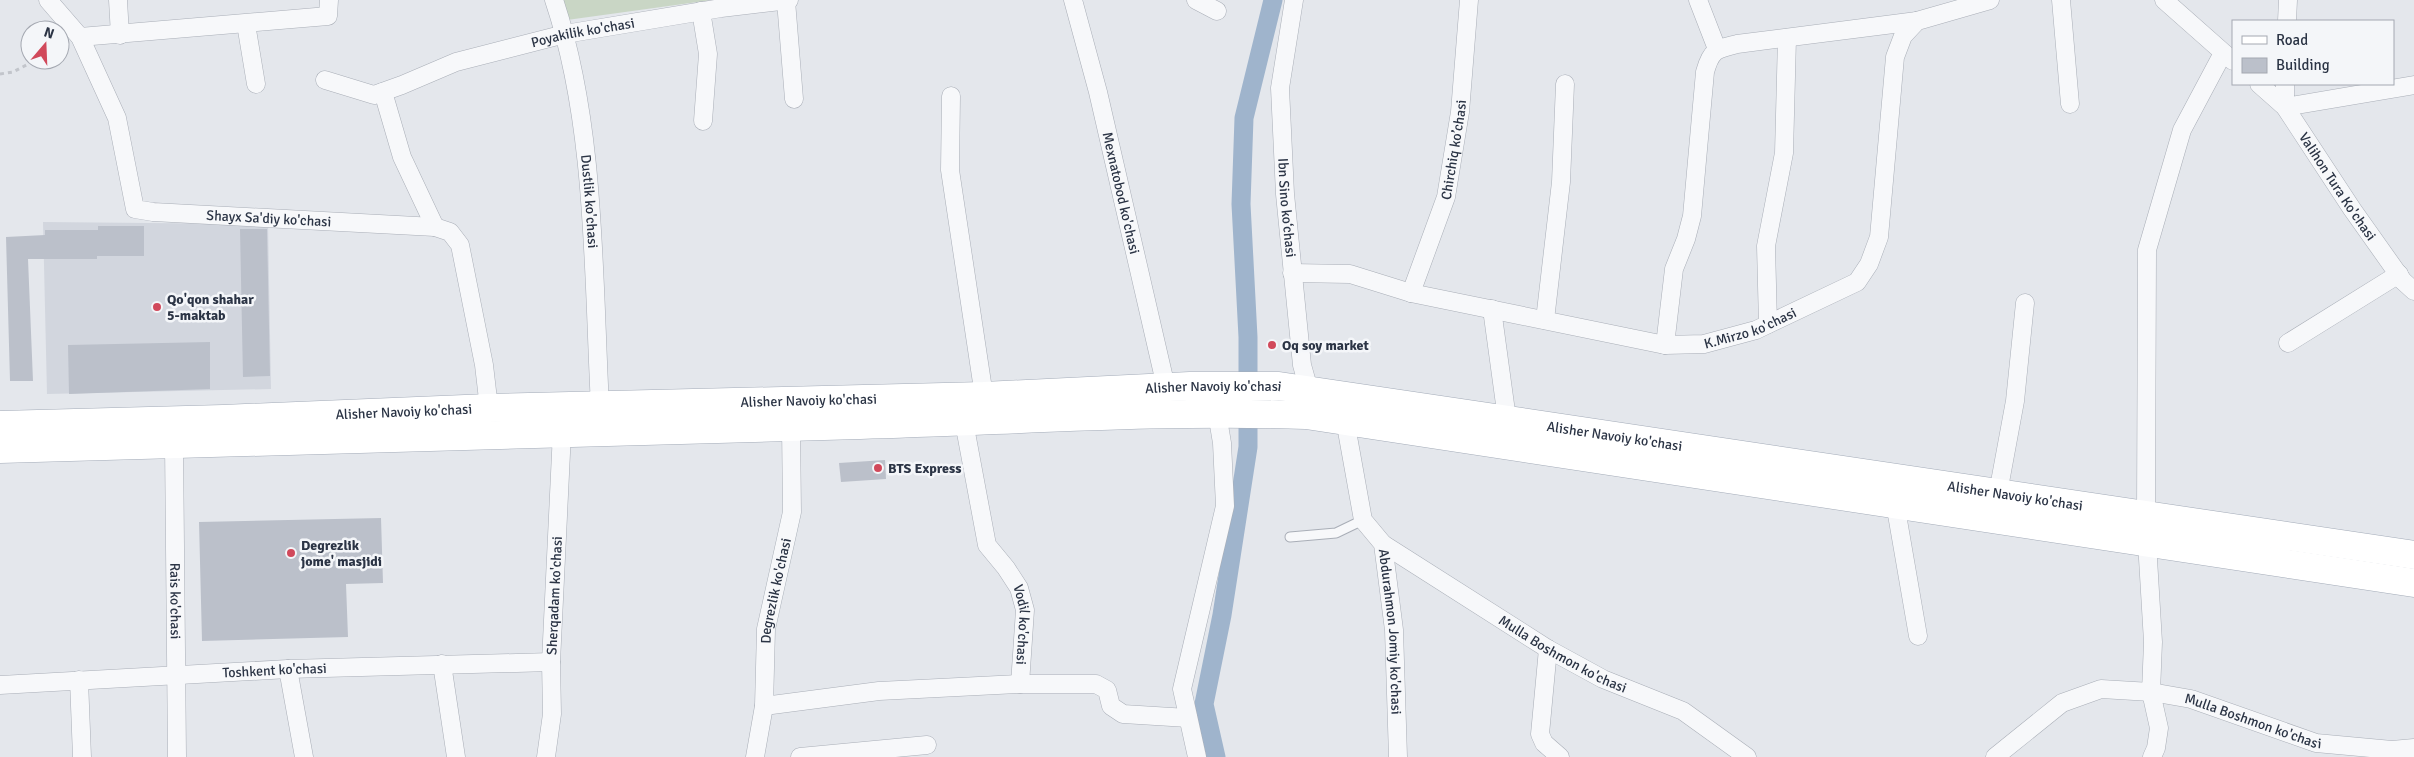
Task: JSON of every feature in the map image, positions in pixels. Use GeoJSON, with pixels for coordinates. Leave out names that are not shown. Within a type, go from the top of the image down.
{"type":"FeatureCollection","features":[{"type":"Feature","properties":{"kind":"main road","name":"Alisher Navoiy ko'chasi"},"geometry":{"type":"LineString","coordinates":[[0,425],[223,420],[490,408],[984,396],[1166,387],[1279,386],[1307,403],[1346,408],[1895,503],[2414,583]]}},
{"type":"Feature","properties":{"kind":"main road","name":"Alisher Navoiy ko'chasi"},"geometry":{"type":"LineString","coordinates":[[0,449],[964,422],[1222,412],[1277,414],[1307,403]]}},
{"type":"Feature","properties":{"kind":"main road","name":"Alisher Navoiy ko'chasi"},"geometry":{"type":"LineString","coordinates":[[1346,408],[1507,419],[2414,555]]}},
{"type":"Feature","properties":{"kind":"street","name":"Shayx Sa'diy ko'chasi"},"geometry":{"type":"LineString","coordinates":[[48,0],[80,37],[117,118],[135,209],[153,212],[435,227],[450,232],[460,245],[484,365],[490,408]]}},
{"type":"Feature","properties":{"kind":"street"},"geometry":{"type":"LineString","coordinates":[[118,0],[120,35]]}},
{"type":"Feature","properties":{"kind":"street"},"geometry":{"type":"LineString","coordinates":[[80,37],[328,16],[329,0]]}},
{"type":"Feature","properties":{"kind":"street","name":"Dustlik ko'chasi"},"geometry":{"type":"LineString","coordinates":[[554,0],[565,34],[588,164],[600,406]]}},
{"type":"Feature","properties":{"kind":"street"},"geometry":{"type":"LineString","coordinates":[[787,0],[794,99]]}},
{"type":"Feature","properties":{"kind":"street","name":"Poyakilik ko'chasi"},"geometry":{"type":"LineString","coordinates":[[383,92],[456,62],[565,34],[701,11],[787,0]]}},
{"type":"Feature","properties":{"kind":"street","name":"Mexnatobod ko'chasi"},"geometry":{"type":"LineString","coordinates":[[1072,0],[1098,92],[1166,387]]}},
{"type":"Feature","properties":{"kind":"street"},"geometry":{"type":"LineString","coordinates":[[1196,0],[1217,11]]}},
{"type":"Feature","properties":{"kind":"street","name":"Ibn Sino ko‘chasi"},"geometry":{"type":"LineString","coordinates":[[1294,0],[1280,88],[1285,194],[1307,403]]}},
{"type":"Feature","properties":{"kind":"street","name":"Chirchiq ko’chasi"},"geometry":{"type":"LineString","coordinates":[[1412,293],[1446,197],[1460,112],[1469,0]]}},
{"type":"Feature","properties":{"kind":"street"},"geometry":{"type":"LineString","coordinates":[[1698,0],[1717,49]]}},
{"type":"Feature","properties":{"kind":"street"},"geometry":{"type":"LineString","coordinates":[[1665,345],[1674,269],[1686,239],[1692,216],[1705,72],[1709,58],[1717,49],[1737,44],[1917,21],[1944,7],[1990,0]]}},
{"type":"Feature","properties":{"kind":"street"},"geometry":{"type":"LineString","coordinates":[[2061,0],[2070,104]]}},
{"type":"Feature","properties":{"kind":"street"},"geometry":{"type":"LineString","coordinates":[[2146,515],[2147,250],[2182,130],[2228,57],[2164,0]]}},
{"type":"Feature","properties":{"kind":"street"},"geometry":{"type":"LineString","coordinates":[[2287,20],[2288,0]]}},
{"type":"Feature","properties":{"kind":"street"},"geometry":{"type":"LineString","coordinates":[[701,11],[708,54],[703,121]]}},
{"type":"Feature","properties":{"kind":"street","name":"K.Mirzo ko'chasi"},"geometry":{"type":"LineString","coordinates":[[1292,273],[1350,274],[1412,293],[1665,345],[1704,344],[1756,330],[1857,282],[1869,264],[1879,237],[1895,57],[1903,36],[1917,21]]}},
{"type":"Feature","properties":{"kind":"street"},"geometry":{"type":"LineString","coordinates":[[246,24],[256,84]]}},
{"type":"Feature","properties":{"kind":"street"},"geometry":{"type":"LineString","coordinates":[[1768,324],[1766,246],[1784,153],[1787,38]]}},
{"type":"Feature","properties":{"kind":"street"},"geometry":{"type":"LineString","coordinates":[[325,80],[374,95],[383,92],[402,156],[435,227]]}},
{"type":"Feature","properties":{"kind":"street"},"geometry":{"type":"LineString","coordinates":[[1545,320],[1561,182],[1565,84]]}},
{"type":"Feature","properties":{"kind":"street","name":"Valihon Tura Ko'chasi"},"geometry":{"type":"LineString","coordinates":[[2259,85],[2285,107],[2352,209],[2399,274],[2414,291]]}},
{"type":"Feature","properties":{"kind":"street"},"geometry":{"type":"LineString","coordinates":[[2285,85],[2285,107],[2414,85]]}},
{"type":"Feature","properties":{"kind":"street"},"geometry":{"type":"LineString","coordinates":[[951,96],[950,170],[984,396]]}},
{"type":"Feature","properties":{"kind":"street"},"geometry":{"type":"LineString","coordinates":[[2288,344],[2399,274]]}},
{"type":"Feature","properties":{"kind":"street"},"geometry":{"type":"LineString","coordinates":[[1998,492],[2015,401],[2025,303]]}},
{"type":"Feature","properties":{"kind":"street"},"geometry":{"type":"LineString","coordinates":[[1492,310],[1507,419]]}},
{"type":"Feature","properties":{"kind":"street","name":"Abdurahmon Jomiy ko'chasi"},"geometry":{"type":"LineString","coordinates":[[1346,408],[1363,520],[1383,544],[1394,630],[1398,757]]}},
{"type":"Feature","properties":{"kind":"street"},"geometry":{"type":"LineString","coordinates":[[1197,757],[1182,689],[1226,506],[1222,412]]}},
{"type":"Feature","properties":{"kind":"street","name":"Vodil ko'chasi"},"geometry":{"type":"LineString","coordinates":[[964,422],[988,545],[1019,588],[1025,610],[1020,684],[1096,684],[1107,690],[1111,706],[1123,714],[1188,718]]}},
{"type":"Feature","properties":{"kind":"street","name":"Degrezlik ko'chasi"},"geometry":{"type":"LineString","coordinates":[[755,757],[764,706],[766,629],[792,512],[790,426]]}},
{"type":"Feature","properties":{"kind":"street","name":"Sherqadam ko'chasi"},"geometry":{"type":"LineString","coordinates":[[546,757],[552,714],[551,662],[562,432]]}},
{"type":"Feature","properties":{"kind":"street","name":"Rais ko'chasi"},"geometry":{"type":"LineString","coordinates":[[174,443],[177,757]]}},
{"type":"Feature","properties":{"kind":"street"},"geometry":{"type":"LineString","coordinates":[[1895,503],[1918,636]]}},
{"type":"Feature","properties":{"kind":"street"},"geometry":{"type":"LineString","coordinates":[[2147,542],[2153,642],[2151,692],[2159,728],[2156,748],[2152,757]]}},
{"type":"Feature","properties":{"kind":"street","name":"Mulla Boshmon ko'chasi"},"geometry":{"type":"LineString","coordinates":[[1383,544],[1548,649],[1603,679],[1683,711],[1747,757]]}},
{"type":"Feature","properties":{"kind":"street"},"geometry":{"type":"LineString","coordinates":[[1548,649],[1540,734],[1544,742],[1560,757]]}},
{"type":"Feature","properties":{"kind":"street","name":"Toshkent ko'chasi"},"geometry":{"type":"LineString","coordinates":[[0,686],[176,674],[288,669],[551,662]]}},
{"type":"Feature","properties":{"kind":"street"},"geometry":{"type":"LineString","coordinates":[[442,664],[456,756]]}},
{"type":"Feature","properties":{"kind":"street"},"geometry":{"type":"LineString","coordinates":[[288,669],[304,757]]}},
{"type":"Feature","properties":{"kind":"street"},"geometry":{"type":"LineString","coordinates":[[80,680],[82,757]]}},
{"type":"Feature","properties":{"kind":"street"},"geometry":{"type":"LineString","coordinates":[[764,706],[879,691],[1020,684]]}},
{"type":"Feature","properties":{"kind":"street","name":"Mulla Boshmon ko'chasi"},"geometry":{"type":"LineString","coordinates":[[1995,757],[2062,703],[2101,689],[2151,692],[2191,699],[2315,750],[2392,750],[2414,748]]}},
{"type":"Feature","properties":{"kind":"street"},"geometry":{"type":"LineString","coordinates":[[800,757],[928,745]]}},
{"type":"Feature","properties":{"kind":"lane"},"geometry":{"type":"LineString","coordinates":[[1290,537],[1336,533],[1363,520]]}},
{"type":"Feature","properties":{"kind":"path"},"geometry":{"type":"LineString","coordinates":[[0,74],[13,72],[20,68]]}},
{"type":"Feature","properties":{"kind":"shaded area","name":"Qo'qon shahar 5-maktab"},"geometry":{"type":"Polygon","coordinates":[[[43,222],[268,224],[271,389],[47,394],[43,222]]]}},
{"type":"Feature","properties":{"kind":"green space"},"geometry":{"type":"Polygon","coordinates":[[[561,0],[712,0],[567,20],[561,0]]]}},
{"type":"Feature","properties":{"kind":"building"},"geometry":{"type":"Polygon","coordinates":[[[98,226],[144,226],[144,256],[97,256],[97,259],[28,259],[33,381],[10,381],[6,237],[45,235],[45,230],[98,230],[98,226]]]}},
{"type":"Feature","properties":{"kind":"building"},"geometry":{"type":"Polygon","coordinates":[[[240,229],[267,229],[270,376],[243,377],[240,229]]]}},
{"type":"Feature","properties":{"kind":"building"},"geometry":{"type":"Polygon","coordinates":[[[210,342],[210,389],[69,394],[68,345],[210,342]]]}},
{"type":"Feature","properties":{"kind":"building"},"geometry":{"type":"Polygon","coordinates":[[[885,460],[886,479],[841,482],[839,463],[885,460]]]}},
{"type":"Feature","properties":{"kind":"building","name":"Degrezlik jome' masjidi"},"geometry":{"type":"Polygon","coordinates":[[[381,518],[383,583],[346,584],[348,637],[202,641],[199,522],[381,518]]]}},
{"type":"Feature","properties":{"kind":"waterway"},"geometry":{"type":"LineString","coordinates":[[1216,757],[1204,704],[1222,615],[1248,447],[1248,337],[1241,204],[1244,118],[1273,0]]}},
{"type":"Feature","properties":{"kind":"place","name":"Qo'qon shahar 5-maktab"},"geometry":{"type":"Point","coordinates":[157,307]}},
{"type":"Feature","properties":{"kind":"place","name":"Oq soy market"},"geometry":{"type":"Point","coordinates":[1272,345]}},
{"type":"Feature","properties":{"kind":"place","name":"BTS Express"},"geometry":{"type":"Point","coordinates":[878,468]}},
{"type":"Feature","properties":{"kind":"place","name":"Degrezlik jome' masjidi"},"geometry":{"type":"Point","coordinates":[291,553]}}]}
